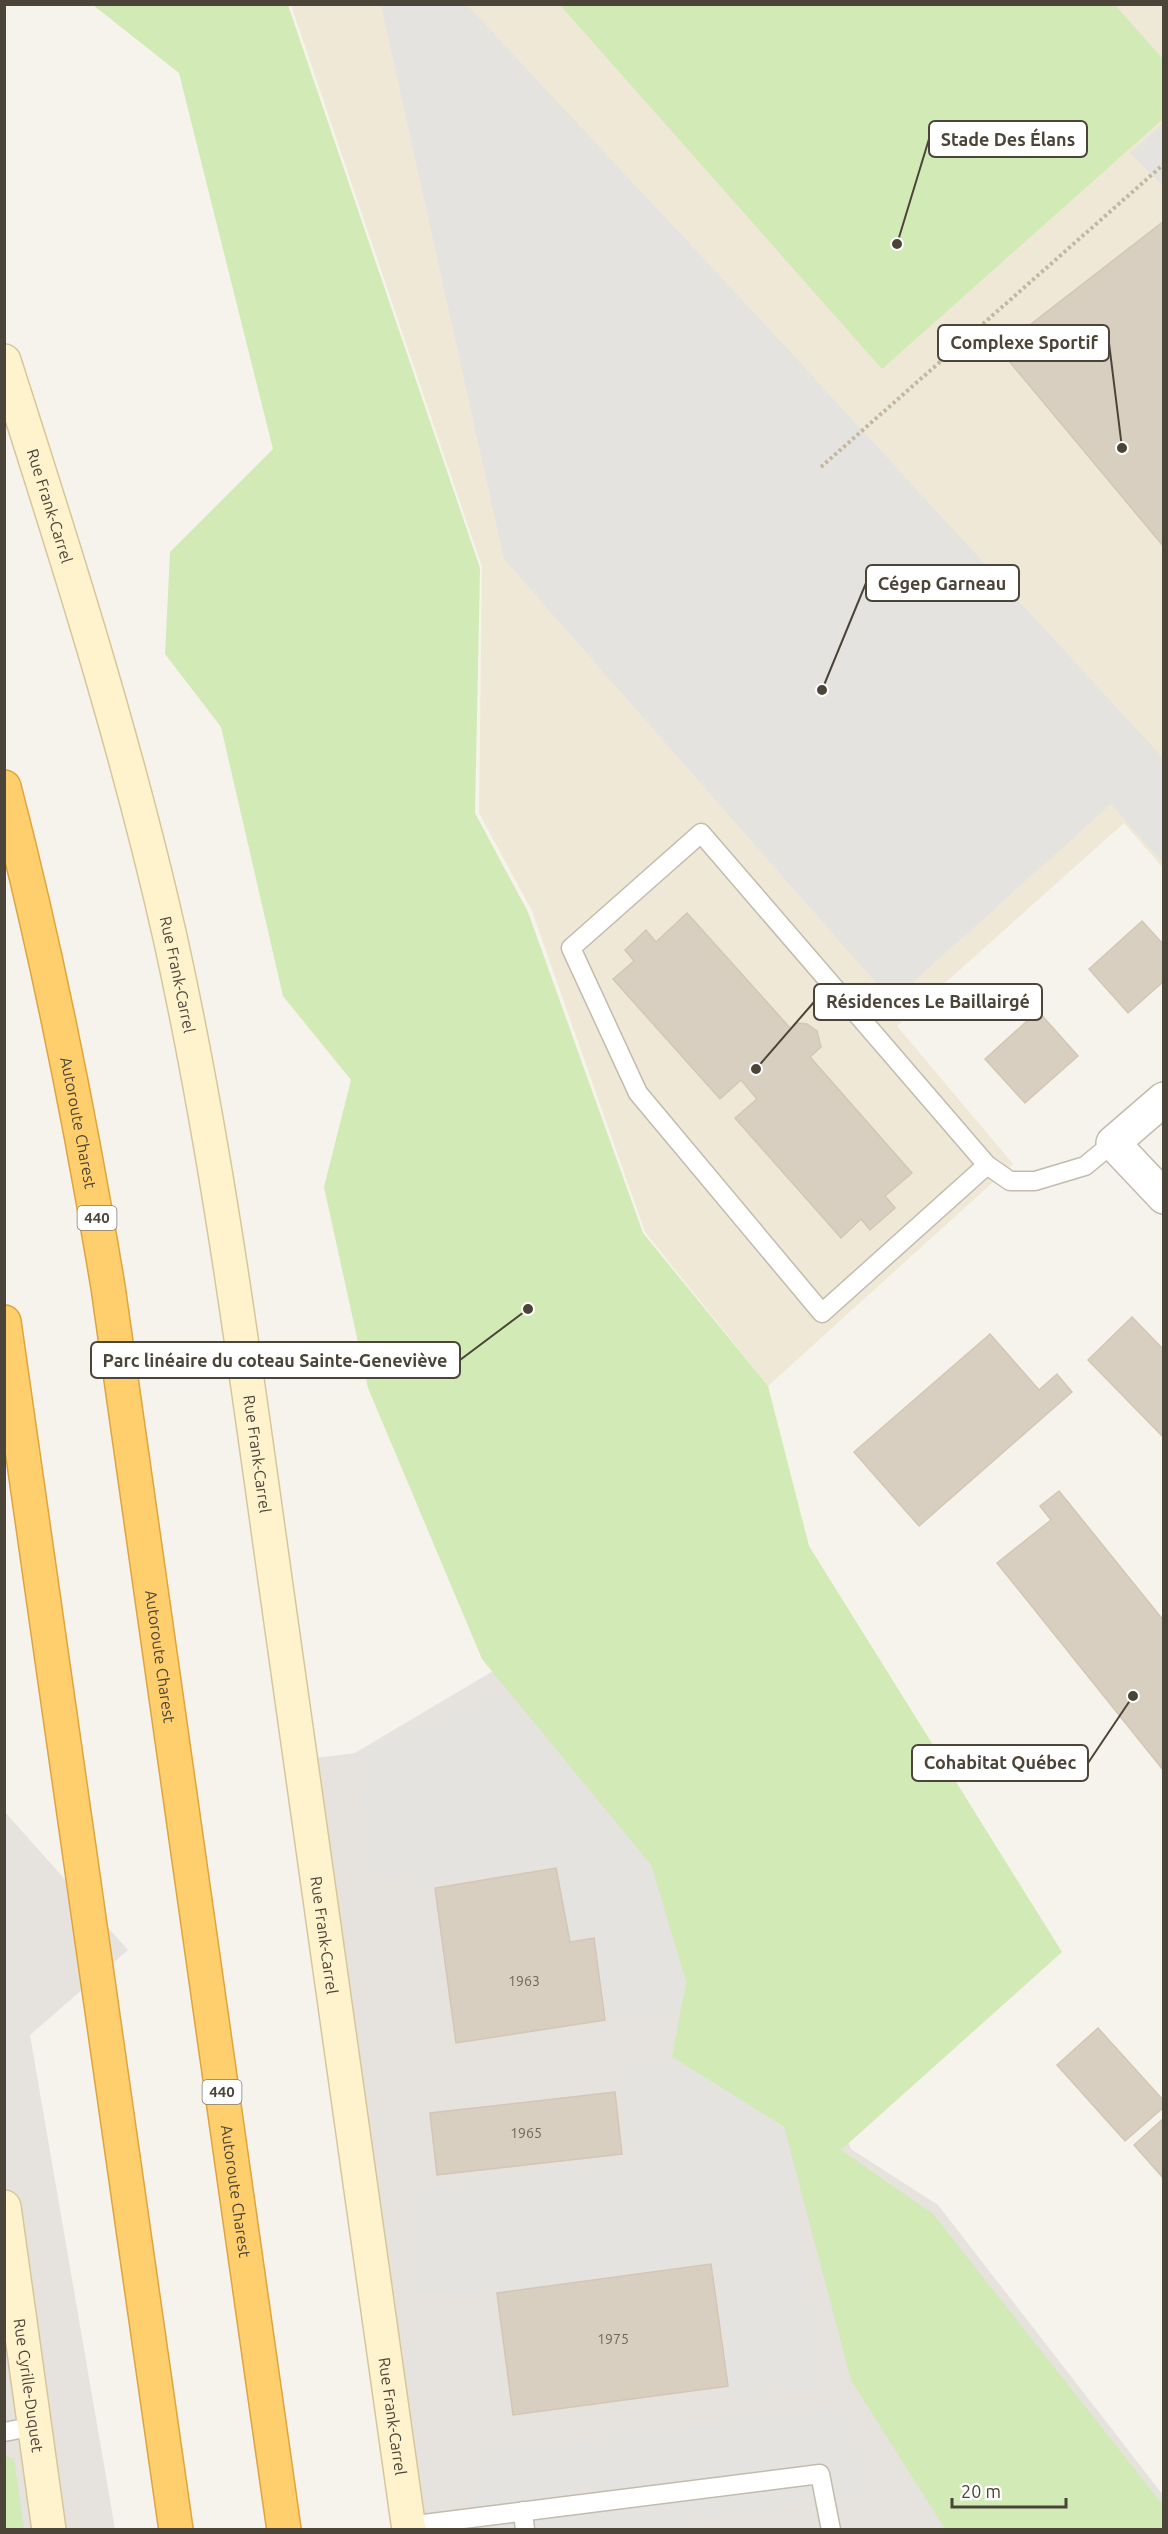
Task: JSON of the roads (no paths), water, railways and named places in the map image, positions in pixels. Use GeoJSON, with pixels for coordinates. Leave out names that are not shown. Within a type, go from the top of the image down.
{"type":"FeatureCollection","features":[{"type":"Feature","properties":{"kind":"highway","name":"Autoroute Charest"},"geometry":{"type":"LineString","coordinates":[[4,787],[28,878],[73,1081],[108,1287],[284,2529]]}},
{"type":"Feature","properties":{"kind":"highway"},"geometry":{"type":"LineString","coordinates":[[4,1322],[177,2529]]}},
{"type":"Feature","properties":{"kind":"street","name":"Rue Frank-Carrel"},"geometry":{"type":"LineString","coordinates":[[4,361],[62,541],[125,754],[170,938],[205,1121],[248,1387],[409,2528]]}},
{"type":"Feature","properties":{"kind":"street"},"geometry":{"type":"LineString","coordinates":[[1164,1099],[1113,1143],[1164,1197]]}},
{"type":"Feature","properties":{"kind":"street","name":"Rue Cyrille-Duquet"},"geometry":{"type":"LineString","coordinates":[[4,2206],[20,2429],[49,2529]]}},
{"type":"Feature","properties":{"kind":"lane"},"geometry":{"type":"LineString","coordinates":[[987,1165],[822,1313],[639,1093],[571,948],[701,833],[987,1165],[1010,1181],[1035,1181],[1086,1166],[1113,1143]]}},
{"type":"Feature","properties":{"kind":"lane"},"geometry":{"type":"LineString","coordinates":[[409,2528],[524,2520],[820,2474],[831,2529]]}},
{"type":"Feature","properties":{"kind":"place","name":"Stade Des Élans"},"geometry":{"type":"Point","coordinates":[897,244]}},
{"type":"Feature","properties":{"kind":"place","name":"Complexe Sportif"},"geometry":{"type":"Point","coordinates":[1122,448]}},
{"type":"Feature","properties":{"kind":"place","name":"Cégep Garneau"},"geometry":{"type":"Point","coordinates":[822,690]}},
{"type":"Feature","properties":{"kind":"place","name":"Résidences Le Baillairgé"},"geometry":{"type":"Point","coordinates":[756,1069]}},
{"type":"Feature","properties":{"kind":"place","name":"Parc linéaire du coteau Sainte-Geneviève"},"geometry":{"type":"Point","coordinates":[528,1309]}},
{"type":"Feature","properties":{"kind":"place","name":"Cohabitat Québec"},"geometry":{"type":"Point","coordinates":[1133,1696]}}]}
